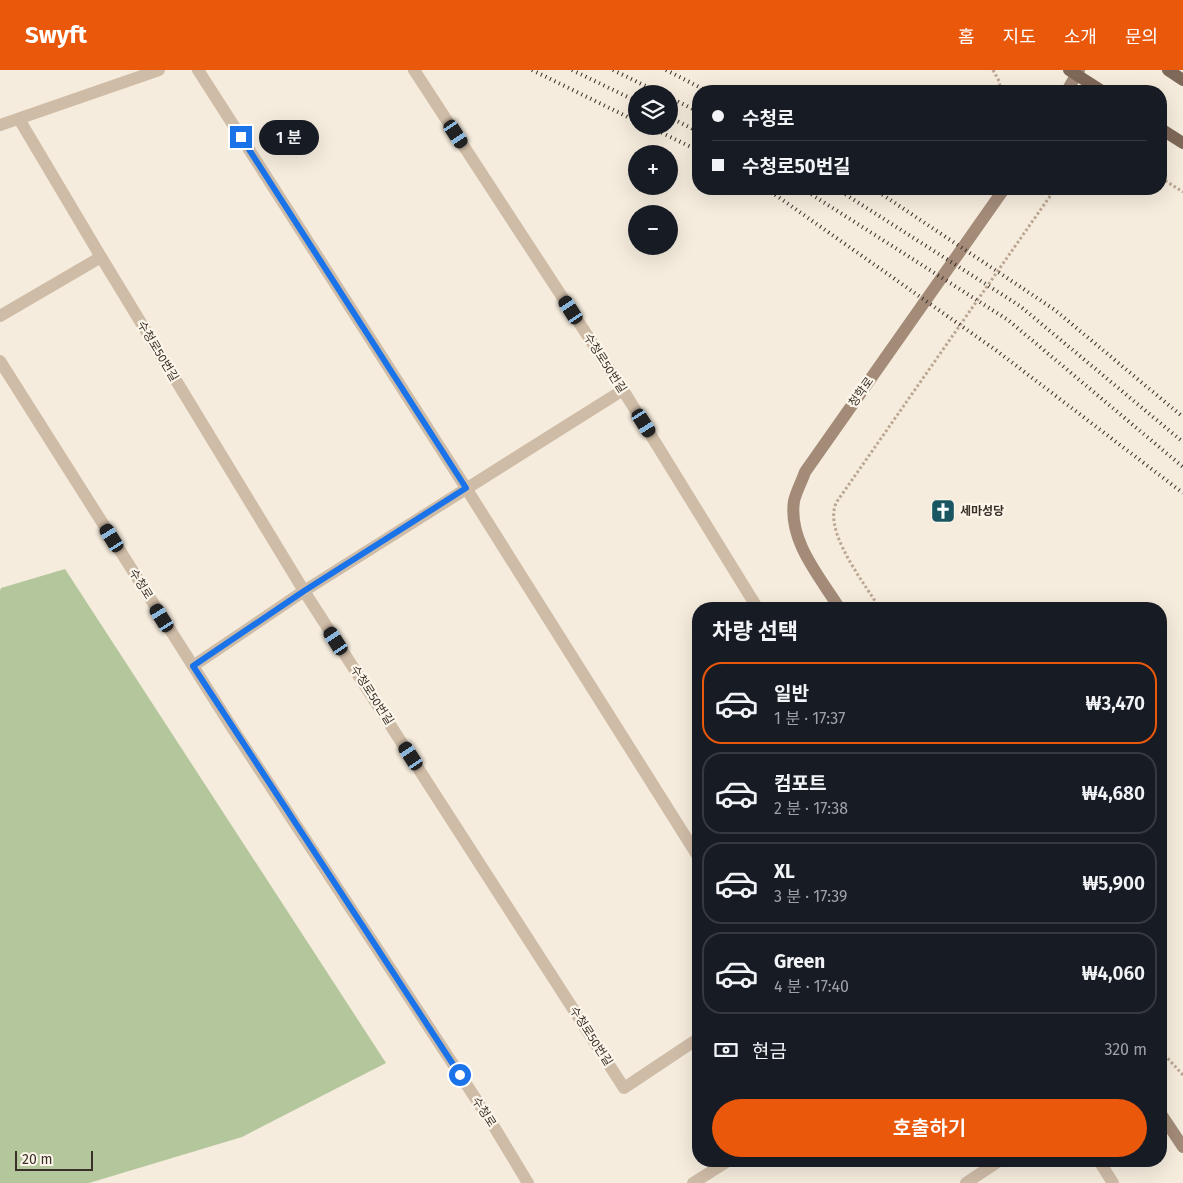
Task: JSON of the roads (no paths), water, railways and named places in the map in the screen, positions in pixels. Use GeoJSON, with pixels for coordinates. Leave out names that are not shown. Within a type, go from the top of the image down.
{"type":"FeatureCollection","features":[{"type":"Feature","properties":{"kind":"main road"},"geometry":{"type":"LineString","coordinates":[[1168,70],[1183,80]]}},
{"type":"Feature","properties":{"kind":"main road"},"geometry":{"type":"LineString","coordinates":[[1070,85],[1075,72],[1093,85]]}},
{"type":"Feature","properties":{"kind":"main road"},"geometry":{"type":"LineString","coordinates":[[1167,133],[1183,143]]}},
{"type":"Feature","properties":{"kind":"main road","name":"청학로"},"geometry":{"type":"LineString","coordinates":[[836,602],[804,552],[794,527],[794,500],[805,472],[1000,195]]}},
{"type":"Feature","properties":{"kind":"main road"},"geometry":{"type":"LineString","coordinates":[[1167,1123],[1183,1147]]}},
{"type":"Feature","properties":{"kind":"street"},"geometry":{"type":"LineString","coordinates":[[0,124],[159,70]]}},
{"type":"Feature","properties":{"kind":"street"},"geometry":{"type":"LineString","coordinates":[[198,70],[466,488],[692,847]]}},
{"type":"Feature","properties":{"kind":"street","name":"수청로50번길"},"geometry":{"type":"LineString","coordinates":[[414,70],[623,390],[754,602]]}},
{"type":"Feature","properties":{"kind":"street","name":"수청로50번길"},"geometry":{"type":"LineString","coordinates":[[19,119],[304,591],[624,1088],[692,1043]]}},
{"type":"Feature","properties":{"kind":"street"},"geometry":{"type":"LineString","coordinates":[[0,316],[102,257]]}},
{"type":"Feature","properties":{"kind":"street","name":"수청로"},"geometry":{"type":"LineString","coordinates":[[0,361],[193,666],[493,1125],[528,1183]]}},
{"type":"Feature","properties":{"kind":"street"},"geometry":{"type":"LineString","coordinates":[[193,666],[304,591],[623,390]]}},
{"type":"Feature","properties":{"kind":"street"},"geometry":{"type":"LineString","coordinates":[[693,1183],[718,1167]]}},
{"type":"Feature","properties":{"kind":"street"},"geometry":{"type":"LineString","coordinates":[[966,1183],[990,1167]]}},
{"type":"Feature","properties":{"kind":"street"},"geometry":{"type":"LineString","coordinates":[[1103,1167],[1113,1183]]}},
{"type":"Feature","properties":{"kind":"railway"},"geometry":{"type":"LineString","coordinates":[[532,70],[628,117]]}},
{"type":"Feature","properties":{"kind":"railway"},"geometry":{"type":"LineString","coordinates":[[572,70],[628,97]]}},
{"type":"Feature","properties":{"kind":"railway"},"geometry":{"type":"LineString","coordinates":[[613,70],[644,85]]}},
{"type":"Feature","properties":{"kind":"railway"},"geometry":{"type":"LineString","coordinates":[[666,70],[695,85]]}},
{"type":"Feature","properties":{"kind":"railway"},"geometry":{"type":"LineString","coordinates":[[678,102],[692,108]]}},
{"type":"Feature","properties":{"kind":"railway"},"geometry":{"type":"LineString","coordinates":[[678,122],[692,128]]}},
{"type":"Feature","properties":{"kind":"railway"},"geometry":{"type":"LineString","coordinates":[[666,135],[692,148]]}},
{"type":"Feature","properties":{"kind":"railway"},"geometry":{"type":"LineString","coordinates":[[776,195],[997,351],[1183,493]]}},
{"type":"Feature","properties":{"kind":"railway"},"geometry":{"type":"LineString","coordinates":[[812,195],[1008,320],[1183,467]]}},
{"type":"Feature","properties":{"kind":"railway"},"geometry":{"type":"LineString","coordinates":[[846,195],[1020,306],[1183,442]]}},
{"type":"Feature","properties":{"kind":"railway"},"geometry":{"type":"LineString","coordinates":[[883,195],[1055,310],[1183,417]]}},
{"type":"Feature","properties":{"kind":"place","name":"세마성당"},"geometry":{"type":"Point","coordinates":[943,511]}}]}
